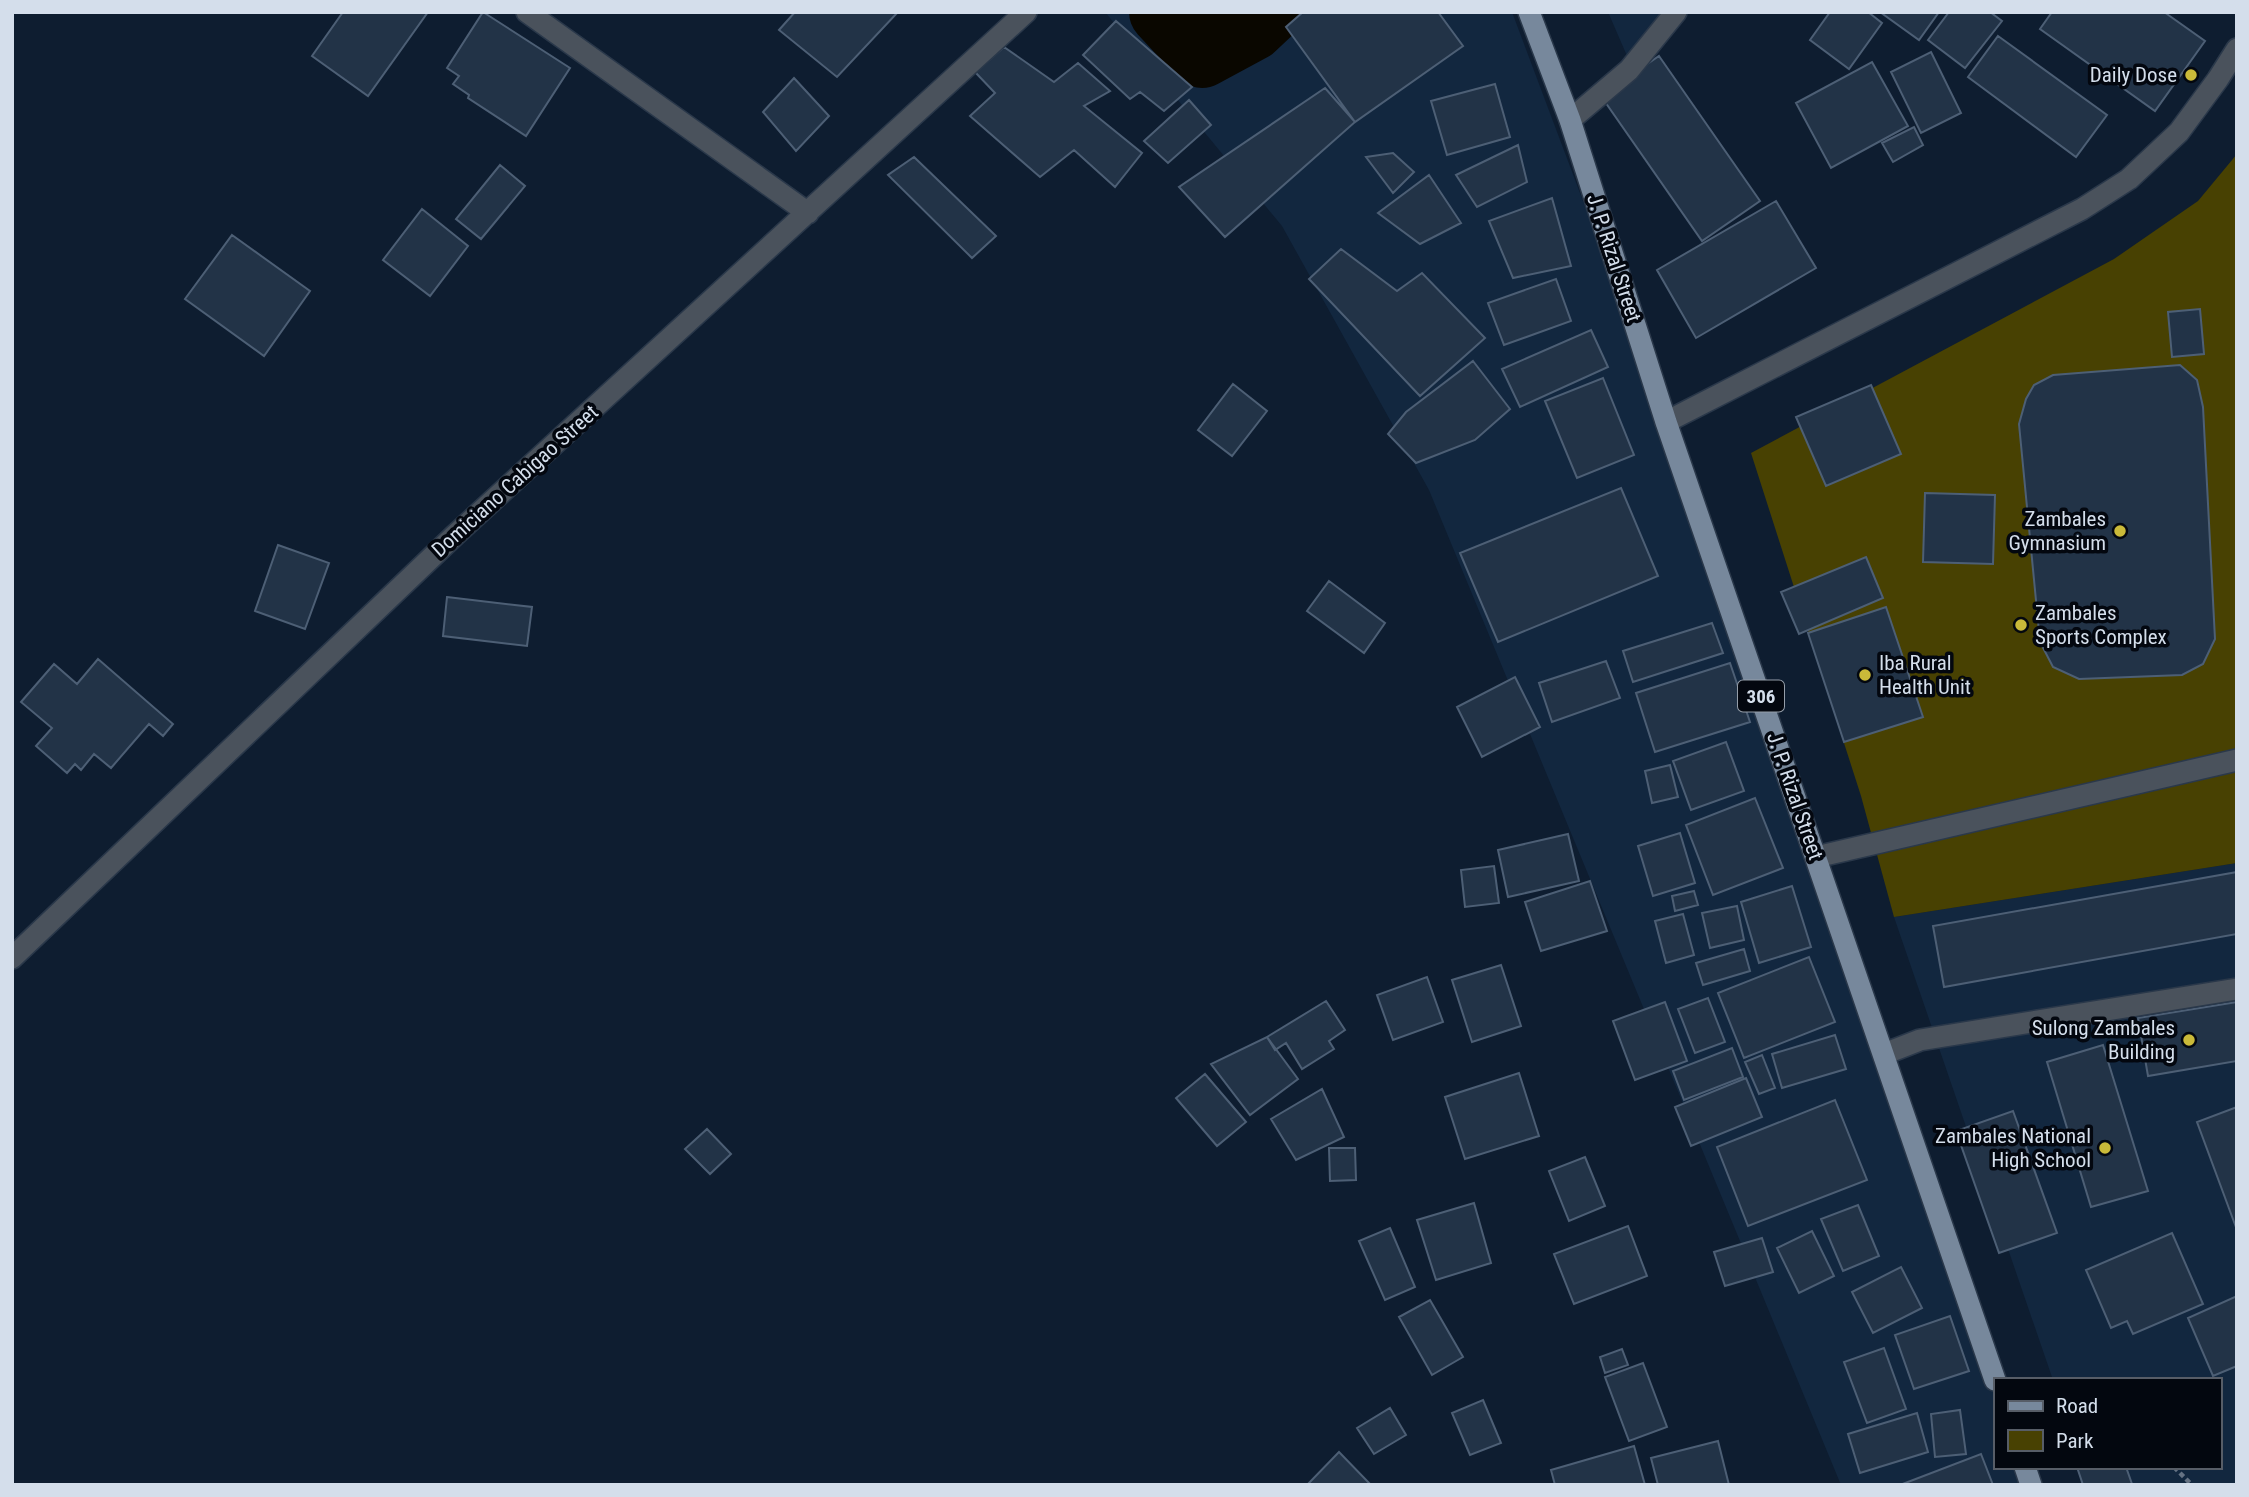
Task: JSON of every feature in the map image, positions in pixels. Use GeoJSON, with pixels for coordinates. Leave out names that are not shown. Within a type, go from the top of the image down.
{"type":"FeatureCollection","features":[{"type":"Feature","properties":{"kind":"main road","name":"J. P. Rizal Street"},"geometry":{"type":"LineString","coordinates":[[1529,12],[1570,120],[1666,422],[1994,1378]]}},
{"type":"Feature","properties":{"kind":"street"},"geometry":{"type":"LineString","coordinates":[[527,12],[808,213]]}},
{"type":"Feature","properties":{"kind":"street","name":"Domiciano Cabigao Street"},"geometry":{"type":"LineString","coordinates":[[12,958],[443,546],[1026,12]]}},
{"type":"Feature","properties":{"kind":"street"},"geometry":{"type":"LineString","coordinates":[[1570,120],[1629,70],[1676,12]]}},
{"type":"Feature","properties":{"kind":"street"},"geometry":{"type":"LineString","coordinates":[[1666,422],[2082,209],[2129,179],[2179,132],[2237,49]]}},
{"type":"Feature","properties":{"kind":"street"},"geometry":{"type":"LineString","coordinates":[[1816,858],[2237,760]]}},
{"type":"Feature","properties":{"kind":"street"},"geometry":{"type":"LineString","coordinates":[[1884,1054],[1920,1040],[2237,989]]}},
{"type":"Feature","properties":{"kind":"path"},"geometry":{"type":"LineString","coordinates":[[2176,1469],[2192,1485]]}},
{"type":"Feature","properties":{"kind":"shaded area"},"geometry":{"type":"Polygon","coordinates":[[[1105,12],[1512,12],[1666,422],[1994,1382],[1994,1469],[2024,1469],[2029,1485],[1841,1485],[1429,490],[1282,226],[1105,12]]]}},
{"type":"Feature","properties":{"kind":"shaded area"},"geometry":{"type":"Polygon","coordinates":[[[1608,12],[1682,12],[1634,72],[1608,12]]]}},
{"type":"Feature","properties":{"kind":"shaded area","name":"Zambales National High School"},"geometry":{"type":"Polygon","coordinates":[[[2237,863],[2237,1485],[2089,1485],[2084,1469],[2221,1469],[2221,1378],[2052,1378],[1894,917],[2237,863]]]}},
{"type":"Feature","properties":{"kind":"green space","name":"Zambales Sports Complex"},"geometry":{"type":"Polygon","coordinates":[[[2237,154],[2237,863],[1894,917],[1861,796],[1751,453],[2114,259],[2198,201],[2237,154]]]}},
{"type":"Feature","properties":{"kind":"building"},"geometry":{"type":"Polygon","coordinates":[[[343,12],[428,12],[368,96],[312,56],[343,12]]]}},
{"type":"Feature","properties":{"kind":"building"},"geometry":{"type":"Polygon","coordinates":[[[483,12],[570,68],[526,136],[468,98],[469,95],[453,84],[459,76],[447,68],[483,12]]]}},
{"type":"Feature","properties":{"kind":"building"},"geometry":{"type":"Polygon","coordinates":[[[795,12],[898,12],[837,77],[779,30],[795,12]]]}},
{"type":"Feature","properties":{"kind":"building"},"geometry":{"type":"Polygon","coordinates":[[[1303,12],[1438,12],[1463,46],[1355,122],[1286,27],[1303,12]]]}},
{"type":"Feature","properties":{"kind":"building"},"geometry":{"type":"Polygon","coordinates":[[[1830,12],[1868,12],[1882,23],[1849,69],[1810,40],[1830,12]]]}},
{"type":"Feature","properties":{"kind":"building"},"geometry":{"type":"Polygon","coordinates":[[[1880,12],[1939,12],[1919,40],[1880,12]]]}},
{"type":"Feature","properties":{"kind":"building"},"geometry":{"type":"Polygon","coordinates":[[[1949,12],[1990,12],[2002,21],[1965,68],[1928,40],[1949,12]]]}},
{"type":"Feature","properties":{"kind":"building"},"geometry":{"type":"Polygon","coordinates":[[[2052,12],[2164,12],[2205,41],[2155,111],[2040,29],[2052,12]]]}},
{"type":"Feature","properties":{"kind":"building"},"geometry":{"type":"Polygon","coordinates":[[[1116,21],[1192,87],[1164,111],[1140,92],[1130,99],[1083,55],[1116,21]]]}},
{"type":"Feature","properties":{"kind":"building"},"geometry":{"type":"Polygon","coordinates":[[[1998,36],[2107,115],[2076,157],[1968,77],[1998,36]]]}},
{"type":"Feature","properties":{"kind":"building"},"geometry":{"type":"Polygon","coordinates":[[[1004,47],[1054,82],[1078,63],[1110,91],[1084,106],[1142,153],[1115,187],[1074,150],[1040,177],[970,116],[995,93],[975,72],[1004,47]]]}},
{"type":"Feature","properties":{"kind":"building"},"geometry":{"type":"Polygon","coordinates":[[[1931,52],[1961,113],[1921,133],[1891,72],[1931,52]]]}},
{"type":"Feature","properties":{"kind":"building"},"geometry":{"type":"Polygon","coordinates":[[[1659,56],[1760,201],[1702,241],[1601,96],[1659,56]]]}},
{"type":"Feature","properties":{"kind":"building"},"geometry":{"type":"Polygon","coordinates":[[[1872,62],[1908,126],[1831,168],[1796,103],[1872,62]]]}},
{"type":"Feature","properties":{"kind":"building"},"geometry":{"type":"Polygon","coordinates":[[[794,78],[829,116],[796,151],[763,112],[794,78]]]}},
{"type":"Feature","properties":{"kind":"building"},"geometry":{"type":"Polygon","coordinates":[[[1495,84],[1510,137],[1447,155],[1431,101],[1495,84]]]}},
{"type":"Feature","properties":{"kind":"building"},"geometry":{"type":"Polygon","coordinates":[[[1325,88],[1355,122],[1225,237],[1179,187],[1325,88]]]}},
{"type":"Feature","properties":{"kind":"building"},"geometry":{"type":"Polygon","coordinates":[[[1189,100],[1211,125],[1168,163],[1144,141],[1189,100]]]}},
{"type":"Feature","properties":{"kind":"building"},"geometry":{"type":"Polygon","coordinates":[[[1914,127],[1923,145],[1893,162],[1882,143],[1914,127]]]}},
{"type":"Feature","properties":{"kind":"building"},"geometry":{"type":"Polygon","coordinates":[[[1518,145],[1527,182],[1477,207],[1456,175],[1518,145]]]}},
{"type":"Feature","properties":{"kind":"building"},"geometry":{"type":"Polygon","coordinates":[[[1393,153],[1414,172],[1393,193],[1366,157],[1393,153]]]}},
{"type":"Feature","properties":{"kind":"building"},"geometry":{"type":"Polygon","coordinates":[[[914,157],[996,236],[972,258],[888,175],[914,157]]]}},
{"type":"Feature","properties":{"kind":"building"},"geometry":{"type":"Polygon","coordinates":[[[500,165],[525,186],[481,239],[456,219],[500,165]]]}},
{"type":"Feature","properties":{"kind":"building"},"geometry":{"type":"Polygon","coordinates":[[[1429,175],[1461,223],[1420,244],[1378,213],[1429,175]]]}},
{"type":"Feature","properties":{"kind":"building"},"geometry":{"type":"Polygon","coordinates":[[[1552,198],[1571,266],[1513,278],[1489,221],[1552,198]]]}},
{"type":"Feature","properties":{"kind":"building"},"geometry":{"type":"Polygon","coordinates":[[[1776,201],[1816,268],[1696,338],[1657,270],[1776,201]]]}},
{"type":"Feature","properties":{"kind":"building"},"geometry":{"type":"Polygon","coordinates":[[[422,209],[468,246],[430,296],[383,260],[422,209]]]}},
{"type":"Feature","properties":{"kind":"building"},"geometry":{"type":"Polygon","coordinates":[[[232,235],[310,291],[264,356],[185,299],[232,235]]]}},
{"type":"Feature","properties":{"kind":"building"},"geometry":{"type":"Polygon","coordinates":[[[1341,249],[1397,291],[1422,273],[1485,338],[1420,396],[1309,279],[1341,249]]]}},
{"type":"Feature","properties":{"kind":"building"},"geometry":{"type":"Polygon","coordinates":[[[1556,279],[1571,321],[1504,345],[1488,303],[1556,279]]]}},
{"type":"Feature","properties":{"kind":"building"},"geometry":{"type":"Polygon","coordinates":[[[2200,309],[2204,354],[2172,357],[2168,312],[2200,309]]]}},
{"type":"Feature","properties":{"kind":"building"},"geometry":{"type":"Polygon","coordinates":[[[1591,330],[1608,367],[1520,407],[1502,369],[1591,330]]]}},
{"type":"Feature","properties":{"kind":"building"},"geometry":{"type":"Polygon","coordinates":[[[1473,361],[1510,409],[1475,440],[1416,463],[1388,434],[1406,412],[1473,361]]]}},
{"type":"Feature","properties":{"kind":"building","name":"Zambales Gymnasium"},"geometry":{"type":"Polygon","coordinates":[[[2180,365],[2197,380],[2203,407],[2215,639],[2203,664],[2182,675],[2079,679],[2053,667],[2040,642],[2019,424],[2026,399],[2034,385],[2053,375],[2180,365]]]}},
{"type":"Feature","properties":{"kind":"building"},"geometry":{"type":"Polygon","coordinates":[[[1603,378],[1634,455],[1577,478],[1545,401],[1603,378]]]}},
{"type":"Feature","properties":{"kind":"building"},"geometry":{"type":"Polygon","coordinates":[[[1233,384],[1267,411],[1232,456],[1198,430],[1233,384]]]}},
{"type":"Feature","properties":{"kind":"building"},"geometry":{"type":"Polygon","coordinates":[[[1871,385],[1901,454],[1826,486],[1796,417],[1871,385]]]}},
{"type":"Feature","properties":{"kind":"building"},"geometry":{"type":"Polygon","coordinates":[[[1621,488],[1658,576],[1498,642],[1460,553],[1621,488]]]}},
{"type":"Feature","properties":{"kind":"building"},"geometry":{"type":"Polygon","coordinates":[[[1925,493],[1995,495],[1993,564],[1923,562],[1925,493]]]}},
{"type":"Feature","properties":{"kind":"building"},"geometry":{"type":"Polygon","coordinates":[[[278,545],[329,563],[305,629],[255,611],[278,545]]]}},
{"type":"Feature","properties":{"kind":"building"},"geometry":{"type":"Polygon","coordinates":[[[1866,557],[1883,598],[1799,634],[1781,592],[1866,557]]]}},
{"type":"Feature","properties":{"kind":"building"},"geometry":{"type":"Polygon","coordinates":[[[1329,581],[1385,623],[1364,653],[1307,611],[1329,581]]]}},
{"type":"Feature","properties":{"kind":"building"},"geometry":{"type":"Polygon","coordinates":[[[447,597],[532,607],[527,646],[443,636],[447,597]]]}},
{"type":"Feature","properties":{"kind":"building","name":"Iba Rural Health Unit"},"geometry":{"type":"Polygon","coordinates":[[[1886,607],[1923,717],[1844,742],[1808,633],[1886,607]]]}},
{"type":"Feature","properties":{"kind":"building"},"geometry":{"type":"Polygon","coordinates":[[[1712,623],[1723,653],[1633,682],[1623,651],[1712,623]]]}},
{"type":"Feature","properties":{"kind":"building"},"geometry":{"type":"Polygon","coordinates":[[[98,659],[173,724],[163,736],[149,724],[111,768],[94,754],[81,770],[75,764],[67,773],[36,746],[52,728],[21,702],[54,664],[77,684],[98,659]]]}},
{"type":"Feature","properties":{"kind":"building"},"geometry":{"type":"Polygon","coordinates":[[[1606,661],[1620,698],[1552,722],[1539,683],[1606,661]]]}},
{"type":"Feature","properties":{"kind":"building"},"geometry":{"type":"Polygon","coordinates":[[[1730,663],[1750,722],[1655,752],[1636,693],[1730,663]]]}},
{"type":"Feature","properties":{"kind":"building"},"geometry":{"type":"Polygon","coordinates":[[[1515,677],[1540,727],[1482,757],[1457,707],[1515,677]]]}},
{"type":"Feature","properties":{"kind":"building"},"geometry":{"type":"Polygon","coordinates":[[[1726,742],[1744,791],[1691,810],[1673,761],[1726,742]]]}},
{"type":"Feature","properties":{"kind":"building"},"geometry":{"type":"Polygon","coordinates":[[[1670,765],[1678,797],[1652,803],[1645,771],[1670,765]]]}},
{"type":"Feature","properties":{"kind":"building"},"geometry":{"type":"Polygon","coordinates":[[[1755,798],[1783,868],[1713,895],[1686,825],[1755,798]]]}},
{"type":"Feature","properties":{"kind":"building"},"geometry":{"type":"Polygon","coordinates":[[[1680,833],[1695,883],[1653,896],[1638,846],[1680,833]]]}},
{"type":"Feature","properties":{"kind":"building"},"geometry":{"type":"Polygon","coordinates":[[[1568,834],[1579,881],[1508,897],[1498,850],[1568,834]]]}},
{"type":"Feature","properties":{"kind":"building"},"geometry":{"type":"Polygon","coordinates":[[[1494,866],[1499,903],[1465,907],[1461,870],[1494,866]]]}},
{"type":"Feature","properties":{"kind":"building"},"geometry":{"type":"Polygon","coordinates":[[[2237,872],[2237,934],[1944,987],[1933,926],[2237,872]]]}},
{"type":"Feature","properties":{"kind":"building"},"geometry":{"type":"Polygon","coordinates":[[[1590,881],[1607,931],[1541,951],[1525,902],[1590,881]]]}},
{"type":"Feature","properties":{"kind":"building"},"geometry":{"type":"Polygon","coordinates":[[[1792,886],[1811,947],[1759,963],[1741,902],[1792,886]]]}},
{"type":"Feature","properties":{"kind":"building"},"geometry":{"type":"Polygon","coordinates":[[[1694,891],[1698,905],[1675,911],[1672,896],[1694,891]]]}},
{"type":"Feature","properties":{"kind":"building"},"geometry":{"type":"Polygon","coordinates":[[[1737,906],[1744,940],[1710,948],[1702,913],[1737,906]]]}},
{"type":"Feature","properties":{"kind":"building"},"geometry":{"type":"Polygon","coordinates":[[[1683,914],[1694,955],[1666,963],[1655,921],[1683,914]]]}},
{"type":"Feature","properties":{"kind":"building"},"geometry":{"type":"Polygon","coordinates":[[[1744,949],[1750,971],[1703,985],[1696,963],[1744,949]]]}},
{"type":"Feature","properties":{"kind":"building"},"geometry":{"type":"Polygon","coordinates":[[[1809,957],[1835,1022],[1744,1058],[1718,993],[1809,957]]]}},
{"type":"Feature","properties":{"kind":"building"},"geometry":{"type":"Polygon","coordinates":[[[1501,965],[1521,1026],[1472,1042],[1452,980],[1501,965]]]}},
{"type":"Feature","properties":{"kind":"building"},"geometry":{"type":"Polygon","coordinates":[[[1427,977],[1443,1022],[1393,1040],[1377,995],[1427,977]]]}},
{"type":"Feature","properties":{"kind":"building"},"geometry":{"type":"Polygon","coordinates":[[[1708,998],[1725,1042],[1695,1053],[1678,1009],[1708,998]]]}},
{"type":"Feature","properties":{"kind":"building"},"geometry":{"type":"Polygon","coordinates":[[[1326,1001],[1345,1030],[1329,1041],[1334,1049],[1302,1069],[1286,1043],[1275,1050],[1267,1037],[1326,1001]]]}},
{"type":"Feature","properties":{"kind":"building"},"geometry":{"type":"Polygon","coordinates":[[[1665,1002],[1687,1061],[1635,1080],[1613,1021],[1665,1002]]]}},
{"type":"Feature","properties":{"kind":"building","name":"Sulong Zambales Building"},"geometry":{"type":"Polygon","coordinates":[[[2237,1002],[2237,1061],[2148,1076],[2138,1018],[2237,1002]]]}},
{"type":"Feature","properties":{"kind":"building"},"geometry":{"type":"Polygon","coordinates":[[[1835,1035],[1846,1069],[1782,1088],[1772,1054],[1835,1035]]]}},
{"type":"Feature","properties":{"kind":"building"},"geometry":{"type":"Polygon","coordinates":[[[1267,1037],[1298,1079],[1250,1115],[1211,1064],[1267,1037]]]}},
{"type":"Feature","properties":{"kind":"building"},"geometry":{"type":"Polygon","coordinates":[[[2103,1045],[2148,1191],[2091,1207],[2047,1062],[2103,1045]]]}},
{"type":"Feature","properties":{"kind":"building"},"geometry":{"type":"Polygon","coordinates":[[[1732,1048],[1743,1077],[1684,1100],[1673,1071],[1732,1048]]]}},
{"type":"Feature","properties":{"kind":"building"},"geometry":{"type":"Polygon","coordinates":[[[1762,1055],[1775,1088],[1759,1094],[1745,1062],[1762,1055]]]}},
{"type":"Feature","properties":{"kind":"building"},"geometry":{"type":"Polygon","coordinates":[[[1519,1073],[1539,1136],[1465,1159],[1445,1097],[1519,1073]]]}},
{"type":"Feature","properties":{"kind":"building"},"geometry":{"type":"Polygon","coordinates":[[[1205,1074],[1246,1122],[1217,1146],[1176,1098],[1205,1074]]]}},
{"type":"Feature","properties":{"kind":"building"},"geometry":{"type":"Polygon","coordinates":[[[1746,1078],[1762,1117],[1691,1146],[1675,1107],[1746,1078]]]}},
{"type":"Feature","properties":{"kind":"building"},"geometry":{"type":"Polygon","coordinates":[[[1322,1089],[1344,1137],[1296,1160],[1271,1119],[1322,1089]]]}},
{"type":"Feature","properties":{"kind":"building"},"geometry":{"type":"Polygon","coordinates":[[[1835,1100],[1867,1180],[1748,1226],[1717,1147],[1835,1100]]]}},
{"type":"Feature","properties":{"kind":"building"},"geometry":{"type":"Polygon","coordinates":[[[2237,1107],[2237,1230],[2197,1122],[2237,1107]]]}},
{"type":"Feature","properties":{"kind":"building"},"geometry":{"type":"Polygon","coordinates":[[[2013,1111],[2057,1233],[1999,1253],[1956,1131],[2013,1111]]]}},
{"type":"Feature","properties":{"kind":"building"},"geometry":{"type":"Polygon","coordinates":[[[707,1129],[731,1154],[710,1174],[685,1149],[707,1129]]]}},
{"type":"Feature","properties":{"kind":"building"},"geometry":{"type":"Polygon","coordinates":[[[1329,1148],[1355,1148],[1356,1180],[1330,1181],[1329,1148]]]}},
{"type":"Feature","properties":{"kind":"building"},"geometry":{"type":"Polygon","coordinates":[[[1585,1157],[1605,1206],[1569,1221],[1549,1171],[1585,1157]]]}},
{"type":"Feature","properties":{"kind":"building"},"geometry":{"type":"Polygon","coordinates":[[[1474,1203],[1491,1263],[1436,1280],[1417,1220],[1474,1203]]]}},
{"type":"Feature","properties":{"kind":"building"},"geometry":{"type":"Polygon","coordinates":[[[1858,1205],[1879,1256],[1843,1271],[1821,1219],[1858,1205]]]}},
{"type":"Feature","properties":{"kind":"building"},"geometry":{"type":"Polygon","coordinates":[[[1628,1226],[1647,1276],[1574,1304],[1554,1254],[1628,1226]]]}},
{"type":"Feature","properties":{"kind":"building"},"geometry":{"type":"Polygon","coordinates":[[[1390,1228],[1415,1287],[1385,1300],[1359,1241],[1390,1228]]]}},
{"type":"Feature","properties":{"kind":"building"},"geometry":{"type":"Polygon","coordinates":[[[1812,1231],[1834,1276],[1799,1293],[1777,1248],[1812,1231]]]}},
{"type":"Feature","properties":{"kind":"building"},"geometry":{"type":"Polygon","coordinates":[[[2172,1233],[2203,1304],[2133,1334],[2127,1321],[2111,1328],[2086,1270],[2172,1233]]]}},
{"type":"Feature","properties":{"kind":"building"},"geometry":{"type":"Polygon","coordinates":[[[1762,1238],[1773,1272],[1725,1286],[1714,1252],[1762,1238]]]}},
{"type":"Feature","properties":{"kind":"building"},"geometry":{"type":"Polygon","coordinates":[[[1901,1267],[1922,1308],[1873,1333],[1852,1292],[1901,1267]]]}},
{"type":"Feature","properties":{"kind":"building"},"geometry":{"type":"Polygon","coordinates":[[[2237,1296],[2237,1366],[2213,1376],[2188,1318],[2237,1296]]]}},
{"type":"Feature","properties":{"kind":"building"},"geometry":{"type":"Polygon","coordinates":[[[1430,1300],[1463,1357],[1432,1375],[1399,1317],[1430,1300]]]}},
{"type":"Feature","properties":{"kind":"building"},"geometry":{"type":"Polygon","coordinates":[[[1950,1316],[1969,1371],[1914,1389],[1895,1335],[1950,1316]]]}},
{"type":"Feature","properties":{"kind":"building"},"geometry":{"type":"Polygon","coordinates":[[[1884,1348],[1906,1409],[1867,1423],[1844,1362],[1884,1348]]]}},
{"type":"Feature","properties":{"kind":"building"},"geometry":{"type":"Polygon","coordinates":[[[1622,1349],[1628,1365],[1605,1373],[1600,1357],[1622,1349]]]}},
{"type":"Feature","properties":{"kind":"building"},"geometry":{"type":"Polygon","coordinates":[[[1643,1363],[1667,1427],[1629,1441],[1605,1377],[1643,1363]]]}},
{"type":"Feature","properties":{"kind":"building"},"geometry":{"type":"Polygon","coordinates":[[[1483,1400],[1501,1443],[1470,1455],[1452,1413],[1483,1400]]]}},
{"type":"Feature","properties":{"kind":"building"},"geometry":{"type":"Polygon","coordinates":[[[1390,1408],[1406,1435],[1374,1454],[1357,1428],[1390,1408]]]}},
{"type":"Feature","properties":{"kind":"building"},"geometry":{"type":"Polygon","coordinates":[[[1960,1410],[1966,1454],[1935,1457],[1931,1414],[1960,1410]]]}},
{"type":"Feature","properties":{"kind":"building"},"geometry":{"type":"Polygon","coordinates":[[[1917,1413],[1928,1452],[1860,1473],[1848,1434],[1917,1413]]]}},
{"type":"Feature","properties":{"kind":"building"},"geometry":{"type":"Polygon","coordinates":[[[1718,1441],[1729,1485],[1658,1485],[1651,1458],[1718,1441]]]}},
{"type":"Feature","properties":{"kind":"building"},"geometry":{"type":"Polygon","coordinates":[[[1634,1446],[1645,1485],[1555,1485],[1551,1470],[1634,1446]]]}},
{"type":"Feature","properties":{"kind":"building"},"geometry":{"type":"Polygon","coordinates":[[[1339,1452],[1371,1485],[1307,1485],[1339,1452]]]}},
{"type":"Feature","properties":{"kind":"building"},"geometry":{"type":"Polygon","coordinates":[[[1981,1454],[1993,1485],[1900,1485],[1981,1454]]]}},
{"type":"Feature","properties":{"kind":"building"},"geometry":{"type":"Polygon","coordinates":[[[2078,1469],[2127,1469],[2132,1484],[2083,1485],[2078,1469]]]}},
{"type":"Feature","properties":{"kind":"waterway"},"geometry":{"type":"LineString","coordinates":[[1162,12],[1202,55],[1252,28],[1269,12]]}},
{"type":"Feature","properties":{"kind":"place","name":"Daily Dose"},"geometry":{"type":"Point","coordinates":[2191,75]}},
{"type":"Feature","properties":{"kind":"place","name":"Zambales Gymnasium"},"geometry":{"type":"Point","coordinates":[2120,531]}},
{"type":"Feature","properties":{"kind":"place","name":"Zambales Sports Complex"},"geometry":{"type":"Point","coordinates":[2021,625]}},
{"type":"Feature","properties":{"kind":"place","name":"Iba Rural Health Unit"},"geometry":{"type":"Point","coordinates":[1865,675]}},
{"type":"Feature","properties":{"kind":"place","name":"Sulong Zambales Building"},"geometry":{"type":"Point","coordinates":[2189,1040]}},
{"type":"Feature","properties":{"kind":"place","name":"Zambales National High School"},"geometry":{"type":"Point","coordinates":[2105,1148]}}]}
